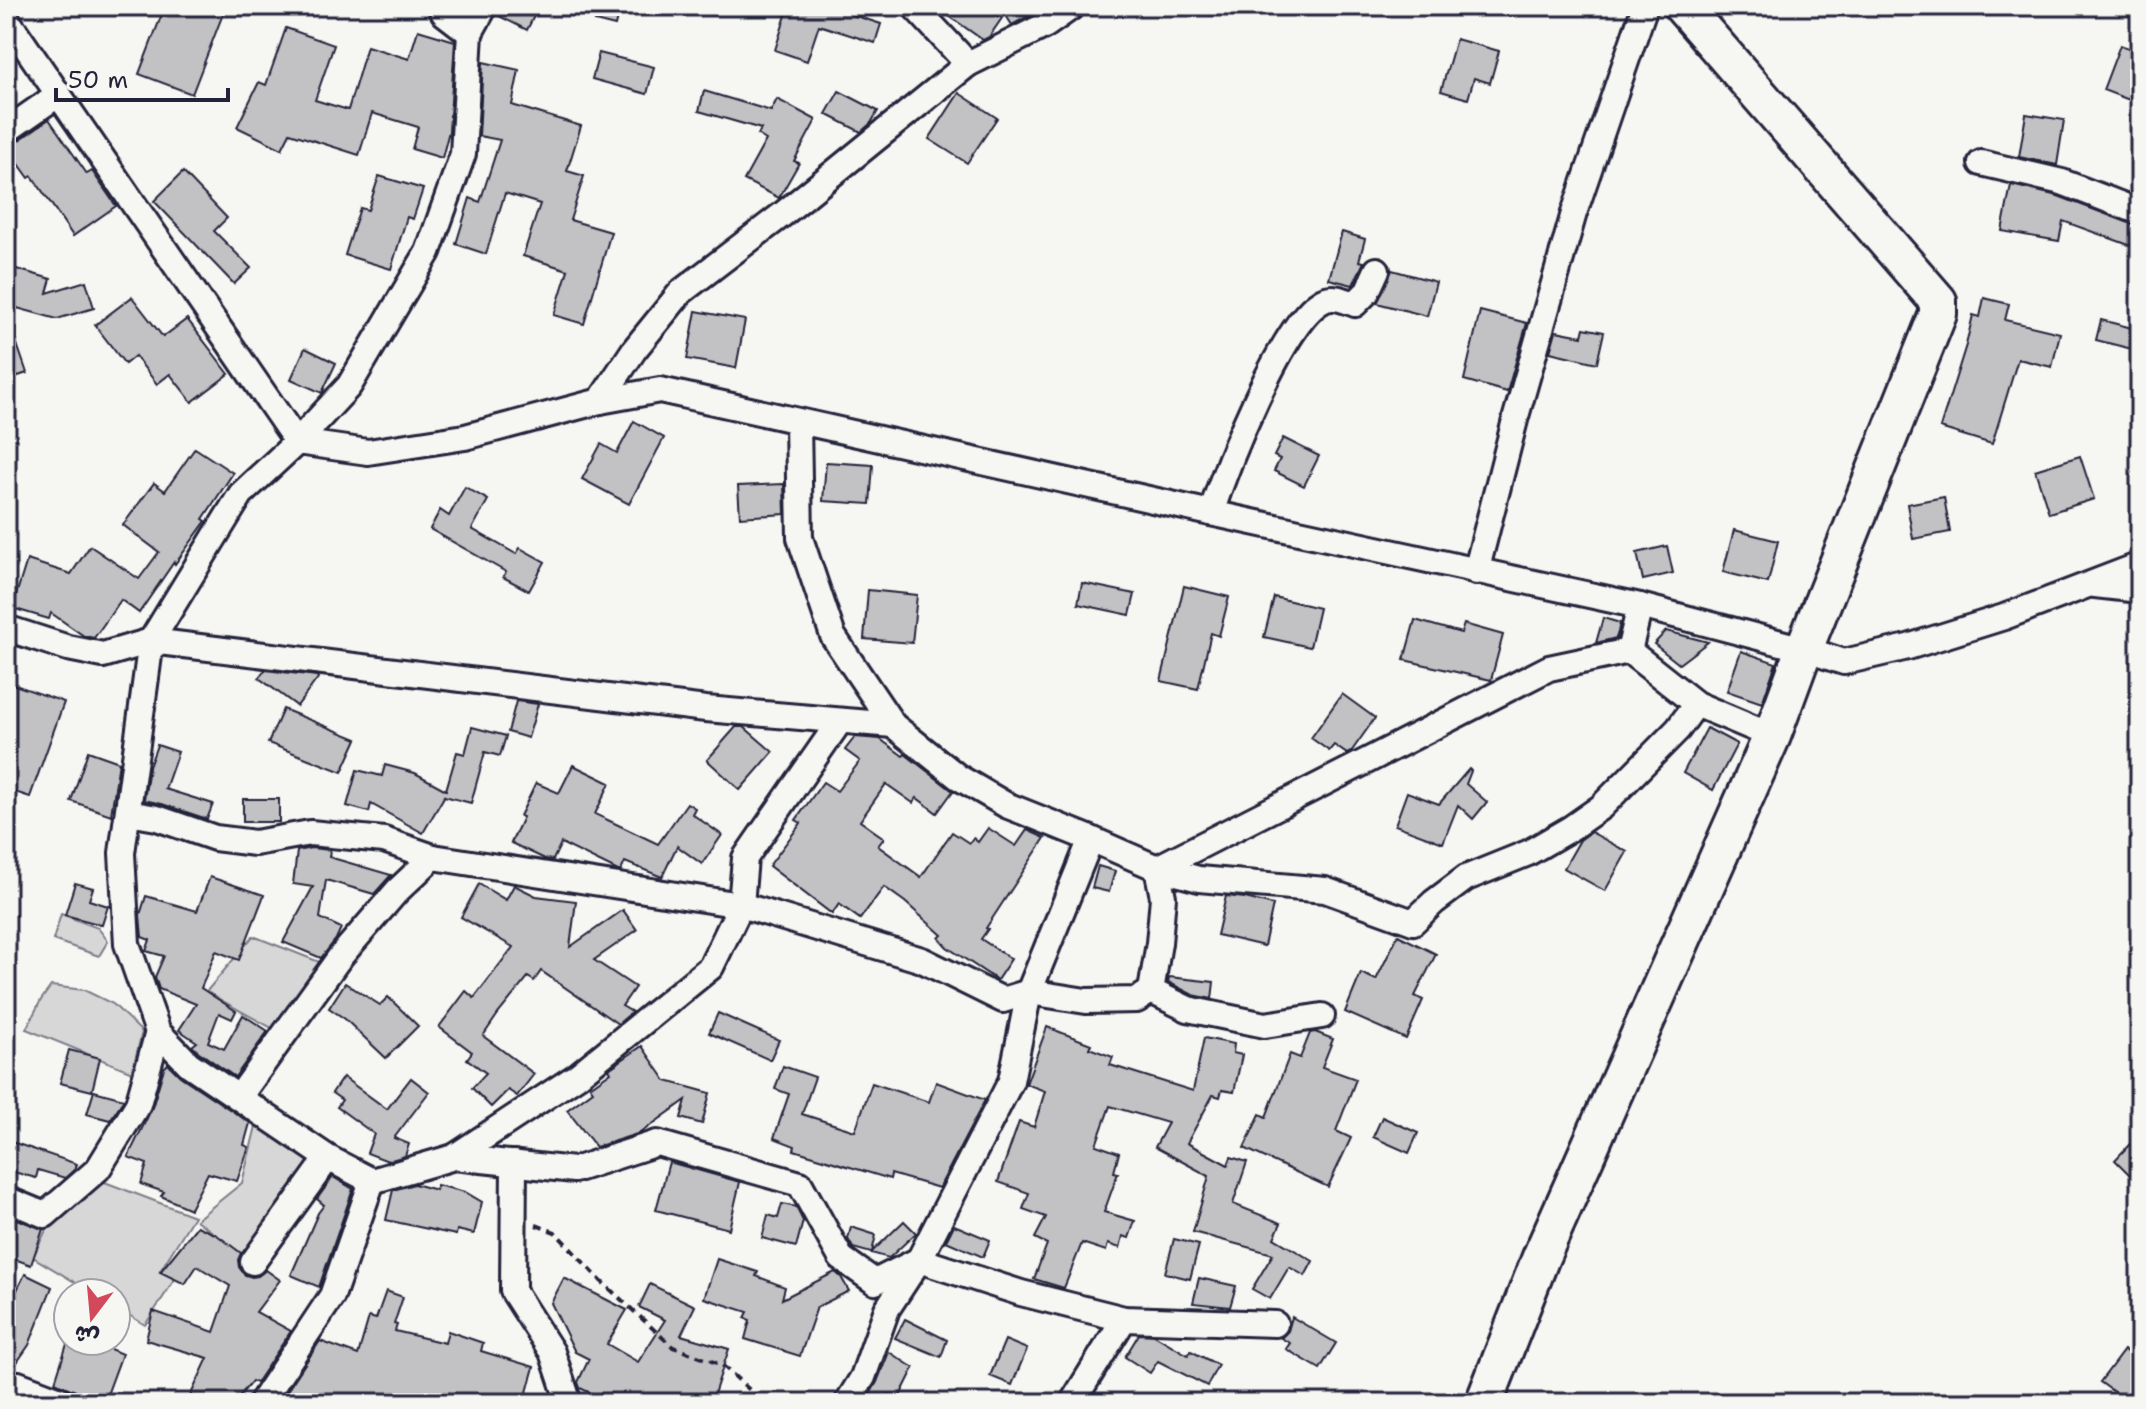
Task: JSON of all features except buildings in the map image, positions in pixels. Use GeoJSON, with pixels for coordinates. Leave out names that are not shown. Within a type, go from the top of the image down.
{"type":"FeatureCollection","features":[{"type":"Feature","properties":{"kind":"street"},"geometry":{"type":"LineString","coordinates":[[440,6],[444,13],[470,33]]}},
{"type":"Feature","properties":{"kind":"street"},"geometry":{"type":"LineString","coordinates":[[485,6],[470,33],[463,154],[428,252],[349,386],[297,442],[241,494],[151,641],[122,853],[127,944],[158,1032],[189,1064],[328,1158],[372,1181],[454,1157],[577,1076],[711,967],[741,905],[745,858],[840,721]]}},
{"type":"Feature","properties":{"kind":"street"},"geometry":{"type":"LineString","coordinates":[[914,6],[968,64]]}},
{"type":"Feature","properties":{"kind":"street"},"geometry":{"type":"LineString","coordinates":[[600,401],[634,350],[681,292],[968,64],[1046,25],[1073,6]]}},
{"type":"Feature","properties":{"kind":"street"},"geometry":{"type":"LineString","coordinates":[[1476,572],[1515,420],[1574,213],[1645,6]]}},
{"type":"Feature","properties":{"kind":"street"},"geometry":{"type":"LineString","coordinates":[[1484,1403],[1541,1257],[1772,736],[1938,314],[1938,301],[1682,6]]}},
{"type":"Feature","properties":{"kind":"street"},"geometry":{"type":"LineString","coordinates":[[6,18],[297,442],[368,452],[465,437],[600,401],[660,390],[1640,606],[1844,662],[2004,617],[2140,565]]}},
{"type":"Feature","properties":{"kind":"street"},"geometry":{"type":"LineString","coordinates":[[6,131],[59,94]]}},
{"type":"Feature","properties":{"kind":"street"},"geometry":{"type":"LineString","coordinates":[[1981,163],[2062,182],[2140,212]]}},
{"type":"Feature","properties":{"kind":"street"},"geometry":{"type":"LineString","coordinates":[[1211,513],[1224,473],[1267,378],[1300,319],[1321,301],[1336,297],[1355,304],[1367,292],[1377,270]]}},
{"type":"Feature","properties":{"kind":"street"},"geometry":{"type":"LineString","coordinates":[[798,422],[800,538],[833,636],[893,725],[958,777],[1006,805],[1157,868],[1199,879],[1325,890],[1413,922],[1466,878],[1528,853],[1601,807],[1678,729],[1696,704]]}},
{"type":"Feature","properties":{"kind":"street"},"geometry":{"type":"LineString","coordinates":[[2088,584],[2140,590]]}},
{"type":"Feature","properties":{"kind":"street"},"geometry":{"type":"LineString","coordinates":[[1629,651],[1640,606]]}},
{"type":"Feature","properties":{"kind":"street"},"geometry":{"type":"LineString","coordinates":[[6,628],[68,648],[103,655],[151,641],[706,709],[893,725]]}},
{"type":"Feature","properties":{"kind":"street"},"geometry":{"type":"LineString","coordinates":[[1629,651],[1696,704],[1772,736]]}},
{"type":"Feature","properties":{"kind":"street"},"geometry":{"type":"LineString","coordinates":[[1157,868],[1549,668],[1629,651]]}},
{"type":"Feature","properties":{"kind":"street"},"geometry":{"type":"LineString","coordinates":[[128,813],[157,818],[215,838],[255,843],[310,833],[384,840],[433,857],[741,905],[922,960],[1003,1000],[1029,992],[1086,1001],[1137,1000],[1151,991],[1163,897],[1157,868]]}},
{"type":"Feature","properties":{"kind":"street"},"geometry":{"type":"LineString","coordinates":[[847,1403],[863,1377],[887,1309],[919,1260],[1011,1081],[1029,992],[1091,839]]}},
{"type":"Feature","properties":{"kind":"street"},"geometry":{"type":"LineString","coordinates":[[239,1097],[340,957],[397,891],[433,857]]}},
{"type":"Feature","properties":{"kind":"street"},"geometry":{"type":"LineString","coordinates":[[1151,991],[1188,1009],[1265,1025],[1322,1016]]}},
{"type":"Feature","properties":{"kind":"street"},"geometry":{"type":"LineString","coordinates":[[6,1199],[45,1215],[98,1169],[138,1104],[158,1032]]}},
{"type":"Feature","properties":{"kind":"street"},"geometry":{"type":"LineString","coordinates":[[454,1157],[574,1170],[657,1143],[800,1184],[841,1258],[875,1282],[919,1260],[1021,1293],[1124,1319],[1275,1324]]}},
{"type":"Feature","properties":{"kind":"street"},"geometry":{"type":"LineString","coordinates":[[253,1262],[328,1158]]}},
{"type":"Feature","properties":{"kind":"street"},"geometry":{"type":"LineString","coordinates":[[514,1163],[513,1291],[552,1352],[569,1403]]}},
{"type":"Feature","properties":{"kind":"street"},"geometry":{"type":"LineString","coordinates":[[261,1403],[332,1296],[372,1181]]}},
{"type":"Feature","properties":{"kind":"street"},"geometry":{"type":"LineString","coordinates":[[1072,1403],[1124,1319]]}},
{"type":"Feature","properties":{"kind":"street"},"geometry":{"type":"LineString","coordinates":[[6,1383],[18,1384],[68,1403]]}},
{"type":"Feature","properties":{"kind":"path"},"geometry":{"type":"LineString","coordinates":[[513,1217],[555,1232],[601,1281],[673,1347],[722,1365],[764,1403]]}},
{"type":"Feature","properties":{"kind":"shaded area"},"geometry":{"type":"Polygon","coordinates":[[[61,914],[98,928],[108,941],[99,956],[53,940],[61,914]]]}},
{"type":"Feature","properties":{"kind":"shaded area"},"geometry":{"type":"Polygon","coordinates":[[[253,936],[327,965],[279,1032],[206,992],[253,936]]]}},
{"type":"Feature","properties":{"kind":"shaded area"},"geometry":{"type":"Polygon","coordinates":[[[51,986],[84,990],[113,1004],[142,1032],[132,1072],[26,1029],[51,986]]]}},
{"type":"Feature","properties":{"kind":"shaded area"},"geometry":{"type":"Polygon","coordinates":[[[256,1126],[312,1158],[245,1256],[196,1220],[242,1183],[256,1126]]]}},
{"type":"Feature","properties":{"kind":"shaded area"},"geometry":{"type":"Polygon","coordinates":[[[102,1181],[194,1216],[160,1271],[175,1279],[145,1325],[132,1317],[132,1277],[66,1277],[33,1257],[59,1203],[102,1181]]]}}]}
